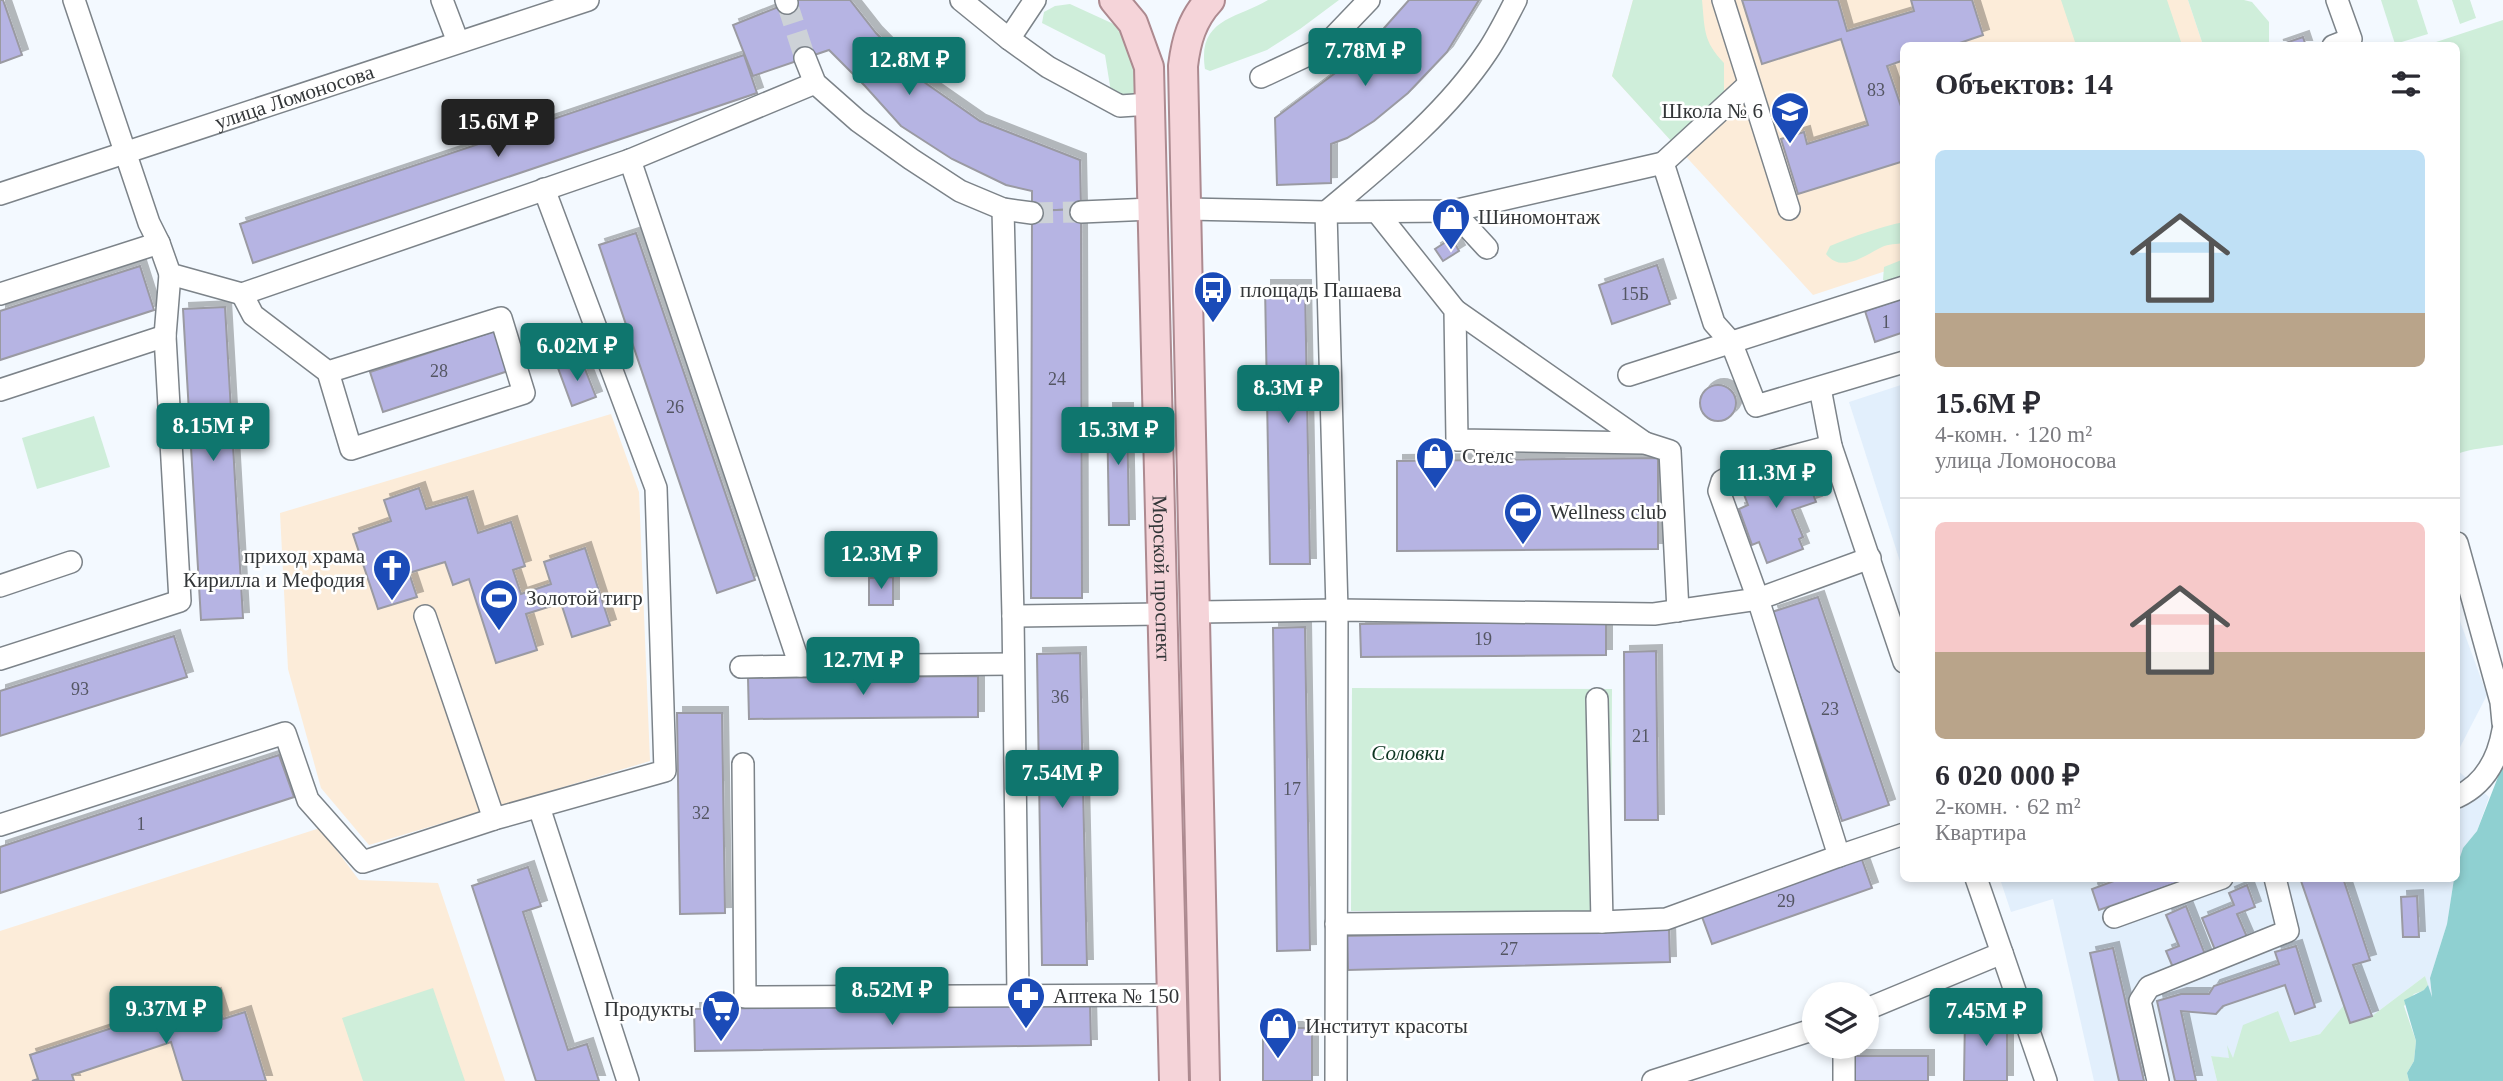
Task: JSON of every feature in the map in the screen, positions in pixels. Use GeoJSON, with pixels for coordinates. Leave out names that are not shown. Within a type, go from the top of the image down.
{"type":"FeatureCollection","features":[{"type":"Feature","properties":{"kind":"main road","name":"Морской проспект"},"geometry":{"type":"LineString","coordinates":[[1114,0],[1133,23],[1147,58],[1150,104],[1174,1081]]}},
{"type":"Feature","properties":{"kind":"main road","name":"Морской проспект"},"geometry":{"type":"LineString","coordinates":[[1205,1081],[1184,55],[1195,19],[1210,0]]}},
{"type":"Feature","properties":{"kind":"main road"},"geometry":{"type":"LineString","coordinates":[[1152,209],[1187,209]]}},
{"type":"Feature","properties":{"kind":"main road"},"geometry":{"type":"LineString","coordinates":[[1172,995],[1202,995]]}},
{"type":"Feature","properties":{"kind":"street"},"geometry":{"type":"LineString","coordinates":[[0,659],[180,601],[165,336],[170,274],[149,223],[74,0]]}},
{"type":"Feature","properties":{"kind":"street"},"geometry":{"type":"LineString","coordinates":[[442,0],[458,43]]}},
{"type":"Feature","properties":{"kind":"street","name":"улица Ломоносова"},"geometry":{"type":"LineString","coordinates":[[0,194],[588,0]]}},
{"type":"Feature","properties":{"kind":"street"},"geometry":{"type":"LineString","coordinates":[[961,0],[1048,67],[1120,106],[1150,104]]}},
{"type":"Feature","properties":{"kind":"street"},"geometry":{"type":"LineString","coordinates":[[1009,39],[1035,0]]}},
{"type":"Feature","properties":{"kind":"street"},"geometry":{"type":"LineString","coordinates":[[1261,77],[1323,48],[1369,0]]}},
{"type":"Feature","properties":{"kind":"street"},"geometry":{"type":"LineString","coordinates":[[1326,212],[1389,159],[1445,103],[1488,52],[1516,0]]}},
{"type":"Feature","properties":{"kind":"street"},"geometry":{"type":"LineString","coordinates":[[1723,0],[1789,209]]}},
{"type":"Feature","properties":{"kind":"street"},"geometry":{"type":"LineString","coordinates":[[2337,0],[2351,39],[2343,42]]}},
{"type":"Feature","properties":{"kind":"street"},"geometry":{"type":"LineString","coordinates":[[805,58],[815,83],[858,121],[911,159],[960,191],[1003,209],[1032,213]]}},
{"type":"Feature","properties":{"kind":"street"},"geometry":{"type":"LineString","coordinates":[[170,274],[242,294],[630,160],[815,83]]}},
{"type":"Feature","properties":{"kind":"street"},"geometry":{"type":"LineString","coordinates":[[1187,209],[1453,211],[1663,163],[1749,84]]}},
{"type":"Feature","properties":{"kind":"street"},"geometry":{"type":"LineString","coordinates":[[630,160],[800,666]]}},
{"type":"Feature","properties":{"kind":"street"},"geometry":{"type":"LineString","coordinates":[[1663,163],[1714,323],[1731,342],[1756,406],[1900,363]]}},
{"type":"Feature","properties":{"kind":"street"},"geometry":{"type":"LineString","coordinates":[[0,825],[285,733],[307,800],[363,862],[494,819],[665,771],[656,488],[544,189]]}},
{"type":"Feature","properties":{"kind":"street"},"geometry":{"type":"LineString","coordinates":[[1003,209],[1013,616],[1018,995]]}},
{"type":"Feature","properties":{"kind":"street"},"geometry":{"type":"LineString","coordinates":[[1081,212],[1152,209]]}},
{"type":"Feature","properties":{"kind":"street"},"geometry":{"type":"LineString","coordinates":[[1453,211],[1488,247]]}},
{"type":"Feature","properties":{"kind":"street"},"geometry":{"type":"LineString","coordinates":[[1326,212],[1337,610],[1336,1081]]}},
{"type":"Feature","properties":{"kind":"street"},"geometry":{"type":"LineString","coordinates":[[1377,212],[1455,310],[1644,443]]}},
{"type":"Feature","properties":{"kind":"street"},"geometry":{"type":"LineString","coordinates":[[0,294],[159,243]]}},
{"type":"Feature","properties":{"kind":"street"},"geometry":{"type":"LineString","coordinates":[[1629,375],[1900,288]]}},
{"type":"Feature","properties":{"kind":"street"},"geometry":{"type":"LineString","coordinates":[[242,294],[253,315],[328,372],[351,449],[524,393],[501,318],[328,372]]}},
{"type":"Feature","properties":{"kind":"street"},"geometry":{"type":"LineString","coordinates":[[1455,310],[1457,440],[1644,443],[1670,451],[1678,611]]}},
{"type":"Feature","properties":{"kind":"street"},"geometry":{"type":"LineString","coordinates":[[0,390],[165,336]]}},
{"type":"Feature","properties":{"kind":"street"},"geometry":{"type":"LineString","coordinates":[[1820,388],[1831,446],[1900,650]]}},
{"type":"Feature","properties":{"kind":"street"},"geometry":{"type":"LineString","coordinates":[[1831,446],[1744,469],[1723,481],[1719,491],[1758,599],[1839,856]]}},
{"type":"Feature","properties":{"kind":"street"},"geometry":{"type":"LineString","coordinates":[[2460,554],[2501,702],[2503,723]]}},
{"type":"Feature","properties":{"kind":"street"},"geometry":{"type":"LineString","coordinates":[[1197,612],[1337,610],[1654,614],[1758,599],[1870,558]]}},
{"type":"Feature","properties":{"kind":"street"},"geometry":{"type":"LineString","coordinates":[[0,586],[71,562]]}},
{"type":"Feature","properties":{"kind":"street"},"geometry":{"type":"LineString","coordinates":[[1013,616],[1161,614]]}},
{"type":"Feature","properties":{"kind":"street"},"geometry":{"type":"LineString","coordinates":[[425,616],[494,819]]}},
{"type":"Feature","properties":{"kind":"street"},"geometry":{"type":"LineString","coordinates":[[741,667],[1013,664]]}},
{"type":"Feature","properties":{"kind":"street"},"geometry":{"type":"LineString","coordinates":[[1597,699],[1602,922]]}},
{"type":"Feature","properties":{"kind":"street"},"geometry":{"type":"LineString","coordinates":[[2460,796],[2468,792],[2488,771],[2499,752],[2503,730]]}},
{"type":"Feature","properties":{"kind":"street"},"geometry":{"type":"LineString","coordinates":[[743,764],[745,997],[1172,995]]}},
{"type":"Feature","properties":{"kind":"street"},"geometry":{"type":"LineString","coordinates":[[539,807],[628,1081]]}},
{"type":"Feature","properties":{"kind":"street"},"geometry":{"type":"LineString","coordinates":[[1336,924],[1667,919],[1900,835]]}},
{"type":"Feature","properties":{"kind":"street"},"geometry":{"type":"LineString","coordinates":[[1977,882],[2046,1081]]}},
{"type":"Feature","properties":{"kind":"street"},"geometry":{"type":"LineString","coordinates":[[2114,917],[2211,882]]}},
{"type":"Feature","properties":{"kind":"street"},"geometry":{"type":"LineString","coordinates":[[2158,1081],[2140,1001],[2150,987],[2288,931],[2276,882]]}},
{"type":"Feature","properties":{"kind":"street"},"geometry":{"type":"LineString","coordinates":[[1879,1004],[2002,953]]}},
{"type":"Feature","properties":{"kind":"street"},"geometry":{"type":"LineString","coordinates":[[1653,1081],[1802,1032]]}},
{"type":"Feature","properties":{"kind":"street"},"geometry":{"type":"LineString","coordinates":[[1844,1059],[1844,1081]]}},
{"type":"Feature","properties":{"kind":"shaded area","name":"Школа № 6"},"geometry":{"type":"Polygon","coordinates":[[[1633,0],[2188,0],[2202,42],[1900,42],[1900,266],[1813,295],[1612,76],[1633,0]]]}},
{"type":"Feature","properties":{"kind":"shaded area"},"geometry":{"type":"Polygon","coordinates":[[[1900,385],[1900,561],[1849,402],[1900,385]]]}},
{"type":"Feature","properties":{"kind":"shaded area"},"geometry":{"type":"Polygon","coordinates":[[[611,414],[639,492],[650,761],[369,845],[321,788],[288,669],[280,513],[611,414]]]}},
{"type":"Feature","properties":{"kind":"shaded area"},"geometry":{"type":"Polygon","coordinates":[[[2460,621],[2487,695],[2460,747],[2460,621]]]}},
{"type":"Feature","properties":{"kind":"shaded area"},"geometry":{"type":"Polygon","coordinates":[[[2460,773],[2489,797],[2477,831],[2463,848],[2460,857],[2460,773]]]}},
{"type":"Feature","properties":{"kind":"shaded area"},"geometry":{"type":"Polygon","coordinates":[[[320,828],[359,880],[438,883],[505,1081],[0,1081],[0,931],[320,828]]]}},
{"type":"Feature","properties":{"kind":"shaded area"},"geometry":{"type":"Polygon","coordinates":[[[2001,882],[2454,882],[2447,924],[2430,978],[2432,1000],[2425,976],[2372,1016],[2350,1023],[2344,1006],[2320,1034],[2289,1042],[2277,1011],[2233,1059],[2211,1056],[2217,1081],[2094,1081],[2053,899],[2011,912],[2001,882]]]}},
{"type":"Feature","properties":{"kind":"green space"},"geometry":{"type":"Polygon","coordinates":[[[1268,0],[1339,0],[1267,50],[1210,71],[1205,69],[1204,52],[1207,39],[1213,30],[1222,22],[1268,0]]]}},
{"type":"Feature","properties":{"kind":"green space"},"geometry":{"type":"Polygon","coordinates":[[[1633,0],[1702,0],[1709,41],[1724,63],[1722,98],[1673,143],[1612,76],[1633,0]]]}},
{"type":"Feature","properties":{"kind":"green space"},"geometry":{"type":"Polygon","coordinates":[[[2061,0],[2167,0],[2181,42],[2075,42],[2061,0]]]}},
{"type":"Feature","properties":{"kind":"green space"},"geometry":{"type":"Polygon","coordinates":[[[2188,0],[2252,2],[2269,22],[2269,42],[2202,42],[2188,0]]]}},
{"type":"Feature","properties":{"kind":"green space"},"geometry":{"type":"Polygon","coordinates":[[[2381,0],[2417,0],[2428,34],[2394,42],[2381,0]]]}},
{"type":"Feature","properties":{"kind":"green space"},"geometry":{"type":"Polygon","coordinates":[[[2452,0],[2470,0],[2476,18],[2460,24],[2452,0]]]}},
{"type":"Feature","properties":{"kind":"green space"},"geometry":{"type":"Polygon","coordinates":[[[1070,4],[1118,26],[1133,40],[1139,93],[1126,100],[1111,92],[1105,55],[1042,23],[1044,12],[1055,6],[1070,4]]]}},
{"type":"Feature","properties":{"kind":"green space"},"geometry":{"type":"Polygon","coordinates":[[[2503,20],[2503,445],[2460,453],[2460,42],[2436,42],[2503,20]]]}},
{"type":"Feature","properties":{"kind":"green space"},"geometry":{"type":"Polygon","coordinates":[[[1900,223],[1900,244],[1884,246],[1846,263],[1832,260],[1826,254],[1830,246],[1900,223]]]}},
{"type":"Feature","properties":{"kind":"green space"},"geometry":{"type":"Polygon","coordinates":[[[1900,261],[1900,284],[1883,280],[1884,267],[1900,261]]]}},
{"type":"Feature","properties":{"kind":"green space"},"geometry":{"type":"Polygon","coordinates":[[[94,416],[110,467],[37,489],[22,438],[94,416]]]}},
{"type":"Feature","properties":{"kind":"green space","name":"Соловки"},"geometry":{"type":"Polygon","coordinates":[[[1352,688],[1612,689],[1611,912],[1351,911],[1352,688]]]}},
{"type":"Feature","properties":{"kind":"green space"},"geometry":{"type":"Polygon","coordinates":[[[2425,976],[2428,985],[2425,990],[2414,994],[2404,1006],[2416,1041],[2414,1061],[2407,1073],[2409,1081],[2217,1081],[2211,1056],[2229,1058],[2227,1045],[2233,1058],[2243,1025],[2278,1011],[2290,1042],[2320,1034],[2344,1005],[2350,1022],[2372,1016],[2425,976]]]}},
{"type":"Feature","properties":{"kind":"green space"},"geometry":{"type":"Polygon","coordinates":[[[433,988],[465,1081],[363,1081],[342,1018],[433,988]]]}},
{"type":"Feature","properties":{"kind":"water"},"geometry":{"type":"Polygon","coordinates":[[[2503,764],[2503,1081],[2409,1081],[2407,1073],[2414,1061],[2416,1041],[2404,1000],[2424,990],[2428,985],[2432,997],[2430,978],[2447,924],[2454,882],[2460,882],[2460,857],[2463,848],[2477,831],[2503,764]]]}},
{"type":"Feature","properties":{"kind":"building"},"geometry":{"type":"Polygon","coordinates":[[[0,0],[3,0],[22,55],[0,63],[0,0]]]}},
{"type":"Feature","properties":{"kind":"building"},"geometry":{"type":"Polygon","coordinates":[[[796,0],[850,0],[876,33],[924,82],[980,121],[1080,160],[1081,209],[1032,211],[1032,191],[1006,185],[952,159],[901,126],[829,50],[753,76],[733,25],[796,0]]]}},
{"type":"Feature","properties":{"kind":"building"},"geometry":{"type":"Polygon","coordinates":[[[1409,0],[1479,0],[1447,52],[1408,93],[1374,121],[1347,138],[1331,144],[1331,183],[1277,185],[1275,118],[1362,53],[1409,0]]]}},
{"type":"Feature","properties":{"kind":"building"},"geometry":{"type":"Polygon","coordinates":[[[1742,0],[1838,0],[1847,31],[1914,11],[1911,0],[1972,0],[1983,35],[1963,42],[1900,42],[1900,61],[1887,66],[1900,103],[1900,162],[1798,194],[1781,139],[1804,132],[1807,144],[1868,125],[1841,39],[1762,64],[1742,0]]]}},
{"type":"Feature","properties":{"kind":"building"},"geometry":{"type":"Polygon","coordinates":[[[2303,37],[2305,42],[2289,42],[2303,37]]]}},
{"type":"Feature","properties":{"kind":"building"},"geometry":{"type":"Polygon","coordinates":[[[744,55],[757,93],[253,263],[240,224],[744,55]]]}},
{"type":"Feature","properties":{"kind":"building"},"geometry":{"type":"Polygon","coordinates":[[[1081,209],[1082,598],[1031,598],[1032,211],[1081,209]]]}},
{"type":"Feature","properties":{"kind":"building"},"geometry":{"type":"Polygon","coordinates":[[[636,233],[755,580],[717,593],[599,245],[636,233]]]}},
{"type":"Feature","properties":{"kind":"building"},"geometry":{"type":"Polygon","coordinates":[[[1452,238],[1459,251],[1443,261],[1435,249],[1452,238]]]}},
{"type":"Feature","properties":{"kind":"building"},"geometry":{"type":"Polygon","coordinates":[[[1657,265],[1670,304],[1612,324],[1599,285],[1657,265]]]}},
{"type":"Feature","properties":{"kind":"building"},"geometry":{"type":"Polygon","coordinates":[[[140,266],[154,310],[0,360],[0,311],[140,266]]]}},
{"type":"Feature","properties":{"kind":"building"},"geometry":{"type":"Polygon","coordinates":[[[1265,286],[1305,286],[1310,564],[1270,564],[1265,286]]]}},
{"type":"Feature","properties":{"kind":"building"},"geometry":{"type":"Polygon","coordinates":[[[1900,299],[1900,333],[1875,342],[1865,311],[1900,299]]]}},
{"type":"Feature","properties":{"kind":"building"},"geometry":{"type":"Polygon","coordinates":[[[225,307],[243,618],[201,620],[183,309],[225,307]]]}},
{"type":"Feature","properties":{"kind":"building"},"geometry":{"type":"Polygon","coordinates":[[[495,331],[508,371],[383,412],[370,372],[495,331]]]}},
{"type":"Feature","properties":{"kind":"building"},"geometry":{"type":"Polygon","coordinates":[[[581,359],[596,397],[572,406],[558,368],[581,359]]]}},
{"type":"Feature","properties":{"kind":"building"},"geometry":{"type":"Polygon","coordinates":[[[1718,385],[1731,390],[1736,403],[1731,416],[1718,421],[1705,416],[1700,403],[1705,390],[1718,385]]]}},
{"type":"Feature","properties":{"kind":"building"},"geometry":{"type":"Polygon","coordinates":[[[1107,409],[1127,409],[1129,525],[1109,525],[1107,409]]]}},
{"type":"Feature","properties":{"kind":"building"},"geometry":{"type":"Polygon","coordinates":[[[1658,458],[1658,549],[1397,551],[1397,461],[1658,458]]]}},
{"type":"Feature","properties":{"kind":"building"},"geometry":{"type":"Polygon","coordinates":[[[1780,465],[1783,473],[1802,466],[1816,502],[1792,510],[1803,537],[1799,539],[1803,549],[1767,563],[1759,542],[1752,545],[1739,509],[1748,505],[1740,484],[1780,465]]]}},
{"type":"Feature","properties":{"kind":"building"},"geometry":{"type":"Polygon","coordinates":[[[419,488],[426,509],[467,497],[478,533],[511,522],[525,566],[513,570],[521,594],[551,584],[544,562],[585,548],[610,625],[572,637],[561,603],[526,614],[537,650],[496,663],[469,579],[453,585],[445,562],[409,573],[417,597],[378,609],[353,534],[391,521],[384,500],[419,488]]]}},
{"type":"Feature","properties":{"kind":"building"},"geometry":{"type":"Polygon","coordinates":[[[893,577],[893,605],[869,605],[869,578],[893,577]]]}},
{"type":"Feature","properties":{"kind":"building"},"geometry":{"type":"Polygon","coordinates":[[[1818,597],[1889,805],[1842,821],[1772,612],[1818,597]]]}},
{"type":"Feature","properties":{"kind":"building"},"geometry":{"type":"Polygon","coordinates":[[[1606,621],[1606,655],[1361,657],[1360,624],[1606,621]]]}},
{"type":"Feature","properties":{"kind":"building"},"geometry":{"type":"Polygon","coordinates":[[[1305,627],[1310,950],[1277,951],[1273,628],[1305,627]]]}},
{"type":"Feature","properties":{"kind":"building"},"geometry":{"type":"Polygon","coordinates":[[[174,636],[187,677],[0,736],[0,691],[174,636]]]}},
{"type":"Feature","properties":{"kind":"building"},"geometry":{"type":"Polygon","coordinates":[[[1656,651],[1658,820],[1625,820],[1624,652],[1656,651]]]}},
{"type":"Feature","properties":{"kind":"building"},"geometry":{"type":"Polygon","coordinates":[[[1080,653],[1087,965],[1042,965],[1037,654],[1080,653]]]}},
{"type":"Feature","properties":{"kind":"building"},"geometry":{"type":"Polygon","coordinates":[[[978,676],[978,717],[749,719],[748,678],[978,676]]]}},
{"type":"Feature","properties":{"kind":"building"},"geometry":{"type":"Polygon","coordinates":[[[677,713],[722,713],[725,913],[680,914],[677,713]]]}},
{"type":"Feature","properties":{"kind":"building"},"geometry":{"type":"Polygon","coordinates":[[[279,755],[294,797],[0,893],[0,847],[279,755]]]}},
{"type":"Feature","properties":{"kind":"building"},"geometry":{"type":"Polygon","coordinates":[[[1861,857],[1872,888],[1712,944],[1701,914],[1861,857]]]}},
{"type":"Feature","properties":{"kind":"building"},"geometry":{"type":"Polygon","coordinates":[[[528,867],[541,906],[523,912],[568,1050],[587,1044],[599,1081],[536,1081],[472,886],[528,867]]]}},
{"type":"Feature","properties":{"kind":"building"},"geometry":{"type":"Polygon","coordinates":[[[2111,882],[2180,882],[2099,910],[2092,889],[2111,882]]]}},
{"type":"Feature","properties":{"kind":"building"},"geometry":{"type":"Polygon","coordinates":[[[2301,882],[2344,882],[2370,960],[2353,965],[2372,1016],[2350,1023],[2301,882]]]}},
{"type":"Feature","properties":{"kind":"building"},"geometry":{"type":"Polygon","coordinates":[[[2247,885],[2255,907],[2237,914],[2247,937],[2215,950],[2202,918],[2234,905],[2229,893],[2247,885]]]}},
{"type":"Feature","properties":{"kind":"building"},"geometry":{"type":"Polygon","coordinates":[[[2417,896],[2419,937],[2403,937],[2401,897],[2417,896]]]}},
{"type":"Feature","properties":{"kind":"building"},"geometry":{"type":"Polygon","coordinates":[[[2186,906],[2206,957],[2174,970],[2166,951],[2179,946],[2166,915],[2186,906]]]}},
{"type":"Feature","properties":{"kind":"building"},"geometry":{"type":"Polygon","coordinates":[[[1669,929],[1670,962],[1348,970],[1347,936],[1669,929]]]}},
{"type":"Feature","properties":{"kind":"building"},"geometry":{"type":"Polygon","coordinates":[[[2296,946],[2315,1007],[2295,1014],[2285,985],[2223,1006],[2216,1014],[2181,1011],[2196,1081],[2175,1081],[2157,1001],[2181,994],[2209,994],[2214,986],[2279,964],[2275,952],[2296,946]]]}},
{"type":"Feature","properties":{"kind":"building"},"geometry":{"type":"Polygon","coordinates":[[[2113,948],[2144,1081],[2119,1081],[2090,953],[2113,948]]]}},
{"type":"Feature","properties":{"kind":"building"},"geometry":{"type":"Polygon","coordinates":[[[215,994],[223,1019],[245,1012],[266,1081],[183,1081],[171,1042],[72,1075],[74,1081],[32,1081],[38,1079],[30,1055],[215,994]]]}},
{"type":"Feature","properties":{"kind":"building"},"geometry":{"type":"Polygon","coordinates":[[[1090,1004],[1091,1045],[695,1051],[694,1009],[1090,1004]]]}},
{"type":"Feature","properties":{"kind":"building"},"geometry":{"type":"Polygon","coordinates":[[[1965,1014],[2007,1015],[2007,1081],[1964,1081],[1965,1014]]]}},
{"type":"Feature","properties":{"kind":"building"},"geometry":{"type":"Polygon","coordinates":[[[1263,1028],[1312,1028],[1312,1081],[1263,1081],[1263,1028]]]}},
{"type":"Feature","properties":{"kind":"building"},"geometry":{"type":"Polygon","coordinates":[[[1928,1056],[1928,1081],[1855,1081],[1855,1059],[1928,1056]]]}},
{"type":"Feature","properties":{"kind":"tunnel"},"geometry":{"type":"LineString","coordinates":[[787,3],[805,58]]}},
{"type":"Feature","properties":{"kind":"tunnel"},"geometry":{"type":"LineString","coordinates":[[1032,213],[1081,212]]}},
{"type":"Feature","properties":{"kind":"place","name":"Школа № 6"},"geometry":{"type":"Point","coordinates":[1790,145]}},
{"type":"Feature","properties":{"kind":"place","name":"Шиномонтаж"},"geometry":{"type":"Point","coordinates":[1451,251]}},
{"type":"Feature","properties":{"kind":"place","name":"площадь Пашаева"},"geometry":{"type":"Point","coordinates":[1213,324]}},
{"type":"Feature","properties":{"kind":"place","name":"Стелс"},"geometry":{"type":"Point","coordinates":[1435,490]}},
{"type":"Feature","properties":{"kind":"place","name":"Wellness club"},"geometry":{"type":"Point","coordinates":[1523,546]}},
{"type":"Feature","properties":{"kind":"place","name":"приход храма Кирилла и Мефодия"},"geometry":{"type":"Point","coordinates":[392,602]}},
{"type":"Feature","properties":{"kind":"place","name":"Золотой тигр"},"geometry":{"type":"Point","coordinates":[499,632]}},
{"type":"Feature","properties":{"kind":"place","name":"Аптека № 150"},"geometry":{"type":"Point","coordinates":[1026,1030]}},
{"type":"Feature","properties":{"kind":"place","name":"Продукты"},"geometry":{"type":"Point","coordinates":[721,1043]}},
{"type":"Feature","properties":{"kind":"place","name":"Институт красоты"},"geometry":{"type":"Point","coordinates":[1278,1060]}}]}
